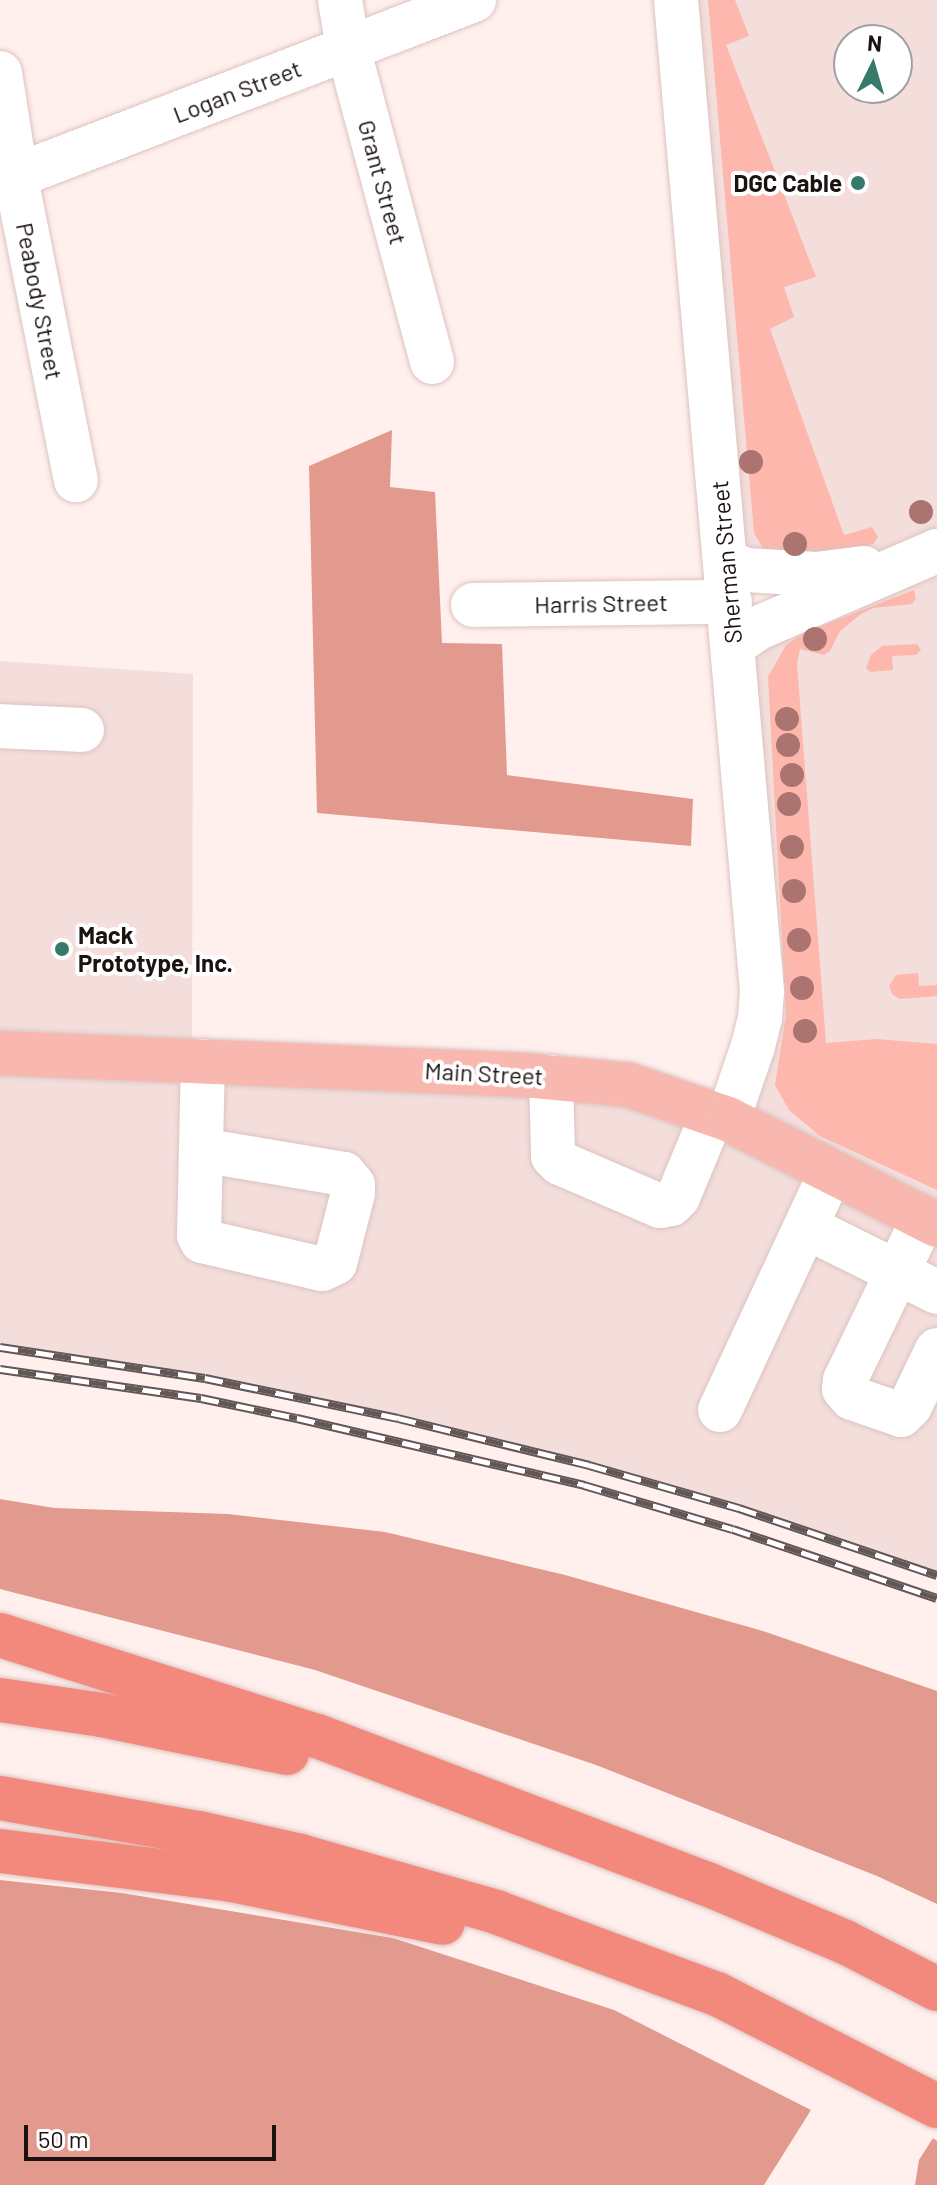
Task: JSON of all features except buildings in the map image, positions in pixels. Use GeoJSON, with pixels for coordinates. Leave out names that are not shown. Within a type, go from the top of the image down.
{"type":"FeatureCollection","features":[{"type":"Feature","properties":{"kind":"highway"},"geometry":{"type":"LineString","coordinates":[[0,1635],[317,1736],[707,1884],[845,1942],[937,1989]]}},
{"type":"Feature","properties":{"kind":"highway"},"geometry":{"type":"LineString","coordinates":[[0,1700],[210,1735],[408,1783],[529,1819]]}},
{"type":"Feature","properties":{"kind":"highway"},"geometry":{"type":"LineString","coordinates":[[0,1798],[199,1833],[399,1882],[496,1912],[717,1994],[937,2106]]}},
{"type":"Feature","properties":{"kind":"highway"},"geometry":{"type":"LineString","coordinates":[[0,1851],[162,1869],[301,1893],[413,1916],[687,1984]]}},
{"type":"Feature","properties":{"kind":"main road","name":"Main Street"},"geometry":{"type":"LineString","coordinates":[[0,1053],[551,1077],[629,1085],[720,1116],[930,1222]]}},
{"type":"Feature","properties":{"kind":"street","name":"Grant Street"},"geometry":{"type":"LineString","coordinates":[[340,0],[348,48],[432,362]]}},
{"type":"Feature","properties":{"kind":"street","name":"Logan Street"},"geometry":{"type":"LineString","coordinates":[[8,179],[474,0]]}},
{"type":"Feature","properties":{"kind":"street","name":"Sherman Street"},"geometry":{"type":"LineString","coordinates":[[551,1077],[553,1156],[560,1163],[660,1206],[671,1204],[678,1197],[720,1116],[757,1032],[762,991],[676,0]]}},
{"type":"Feature","properties":{"kind":"street","name":"Peabody Street"},"geometry":{"type":"LineString","coordinates":[[0,73],[8,179],[76,480]]}},
{"type":"Feature","properties":{"kind":"street","name":"Harris Street"},"geometry":{"type":"LineString","coordinates":[[473,605],[728,582],[745,570],[816,574],[922,557]]}},
{"type":"Feature","properties":{"kind":"street"},"geometry":{"type":"LineString","coordinates":[[733,645],[758,628],[922,557]]}},
{"type":"Feature","properties":{"kind":"street"},"geometry":{"type":"LineString","coordinates":[[0,726],[82,730]]}},
{"type":"Feature","properties":{"kind":"street"},"geometry":{"type":"LineString","coordinates":[[201,1150],[203,1061]]}},
{"type":"Feature","properties":{"kind":"street"},"geometry":{"type":"LineString","coordinates":[[720,1410],[831,1172]]}},
{"type":"Feature","properties":{"kind":"street"},"geometry":{"type":"LineString","coordinates":[[930,1222],[897,1272],[845,1380],[844,1389],[852,1398],[901,1415],[910,1406],[937,1350]]}},
{"type":"Feature","properties":{"kind":"street"},"geometry":{"type":"LineString","coordinates":[[806,1227],[937,1292]]}},
{"type":"Feature","properties":{"kind":"shaded area"},"geometry":{"type":"Polygon","coordinates":[[[693,0],[937,0],[937,538],[885,555],[741,549],[693,0]]]}},
{"type":"Feature","properties":{"kind":"shaded area"},"geometry":{"type":"Polygon","coordinates":[[[708,0],[735,0],[749,36],[726,45],[816,277],[784,287],[794,317],[770,329],[844,535],[872,527],[878,537],[873,544],[828,560],[764,550],[754,533],[708,0]]]}},
{"type":"Feature","properties":{"kind":"shaded area"},"geometry":{"type":"Polygon","coordinates":[[[392,430],[390,487],[435,492],[442,643],[502,644],[507,775],[693,799],[691,846],[317,813],[309,466],[392,430]]]}},
{"type":"Feature","properties":{"kind":"shaded area"},"geometry":{"type":"Polygon","coordinates":[[[937,551],[937,1575],[739,1508],[589,1465],[398,1418],[205,1378],[0,1347],[0,661],[193,674],[192,1061],[524,1075],[727,1119],[753,1046],[733,645],[937,551]]]}},
{"type":"Feature","properties":{"kind":"shaded area"},"geometry":{"type":"Polygon","coordinates":[[[914,590],[916,598],[912,604],[873,608],[861,614],[840,631],[830,651],[824,655],[800,649],[797,664],[826,1043],[877,1039],[937,1044],[937,1190],[820,1136],[789,1110],[775,1085],[786,1015],[768,677],[786,645],[806,632],[914,590]]]}},
{"type":"Feature","properties":{"kind":"shaded area"},"geometry":{"type":"Polygon","coordinates":[[[917,644],[921,650],[916,655],[892,656],[893,670],[870,672],[866,668],[871,655],[882,646],[917,644]]]}},
{"type":"Feature","properties":{"kind":"shaded area"},"geometry":{"type":"Polygon","coordinates":[[[918,973],[919,986],[937,985],[937,996],[900,999],[893,995],[889,986],[896,975],[918,973]]]}},
{"type":"Feature","properties":{"kind":"shaded area"},"geometry":{"type":"Polygon","coordinates":[[[0,1499],[54,1508],[228,1514],[385,1532],[565,1575],[763,1631],[937,1691],[937,1904],[877,1876],[596,1765],[315,1670],[0,1589],[0,1499]]]}},
{"type":"Feature","properties":{"kind":"shaded area"},"geometry":{"type":"Polygon","coordinates":[[[0,1880],[122,1893],[393,1938],[614,2010],[811,2110],[764,2185],[0,2185],[0,1880]]]}},
{"type":"Feature","properties":{"kind":"shaded area"},"geometry":{"type":"Polygon","coordinates":[[[933,2138],[937,2141],[937,2185],[915,2185],[919,2160],[933,2138]]]}},
{"type":"Feature","properties":{"kind":"railway"},"geometry":{"type":"LineString","coordinates":[[0,1347],[205,1378],[398,1418],[589,1465],[739,1508],[937,1575]]}},
{"type":"Feature","properties":{"kind":"railway"},"geometry":{"type":"LineString","coordinates":[[0,1369],[201,1398],[584,1485],[733,1529],[937,1598]]}},
{"type":"Feature","properties":{"kind":"place","name":"DGC Cable"},"geometry":{"type":"Point","coordinates":[858,183]}},
{"type":"Feature","properties":{"kind":"place","name":"Mack Prototype, Inc."},"geometry":{"type":"Point","coordinates":[62,949]}}]}
